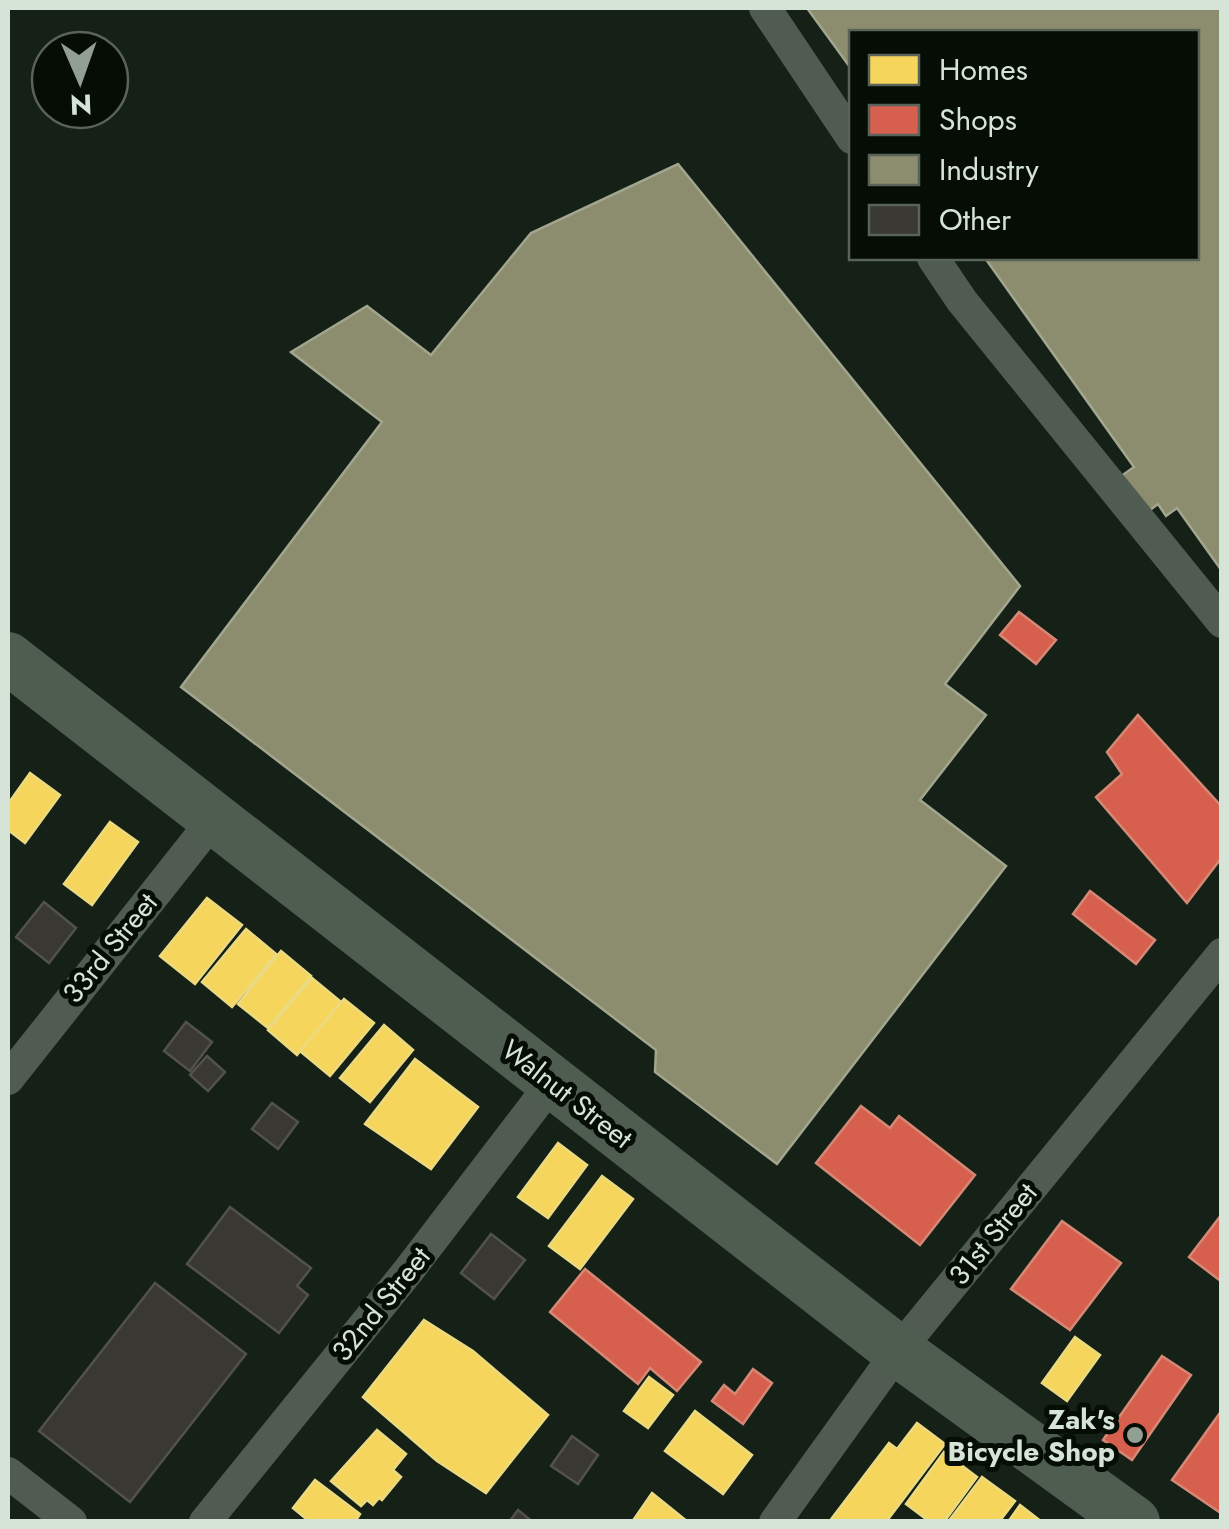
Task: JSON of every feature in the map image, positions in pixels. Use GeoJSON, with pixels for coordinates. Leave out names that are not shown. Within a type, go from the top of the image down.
{"type":"FeatureCollection","features":[{"type":"Feature","properties":{"kind":"main road","name":"Walnut Street"},"geometry":{"type":"LineString","coordinates":[[8,658],[898,1351],[1134,1522]]}},
{"type":"Feature","properties":{"kind":"street"},"geometry":{"type":"LineString","coordinates":[[766,8],[849,133]]}},
{"type":"Feature","properties":{"kind":"street"},"geometry":{"type":"LineString","coordinates":[[934,260],[962,300],[1222,622]]}},
{"type":"Feature","properties":{"kind":"street","name":"33rd Street"},"geometry":{"type":"LineString","coordinates":[[8,1079],[214,819]]}},
{"type":"Feature","properties":{"kind":"street","name":"31st Street"},"geometry":{"type":"LineString","coordinates":[[775,1522],[898,1351],[1222,954]]}},
{"type":"Feature","properties":{"kind":"street","name":"32nd Street"},"geometry":{"type":"LineString","coordinates":[[205,1522],[409,1270],[552,1083]]}},
{"type":"Feature","properties":{"kind":"street"},"geometry":{"type":"LineString","coordinates":[[8,1472],[71,1522]]}},
{"type":"Feature","properties":{"kind":"building: Homes"},"geometry":{"type":"Polygon","coordinates":[[[30,773],[60,795],[25,843],[8,830],[8,804],[30,773]]]}},
{"type":"Feature","properties":{"kind":"building: Homes"},"geometry":{"type":"Polygon","coordinates":[[[110,822],[138,842],[92,905],[64,884],[110,822]]]}},
{"type":"Feature","properties":{"kind":"building: Homes"},"geometry":{"type":"Polygon","coordinates":[[[207,898],[242,925],[195,984],[160,956],[207,898]]]}},
{"type":"Feature","properties":{"kind":"building: Homes"},"geometry":{"type":"Polygon","coordinates":[[[246,929],[276,954],[232,1007],[202,982],[246,929]]]}},
{"type":"Feature","properties":{"kind":"building: Homes"},"geometry":{"type":"Polygon","coordinates":[[[281,951],[311,976],[268,1028],[238,1004],[281,951]]]}},
{"type":"Feature","properties":{"kind":"building: Homes"},"geometry":{"type":"Polygon","coordinates":[[[312,978],[341,1002],[297,1055],[268,1030],[312,978]]]}},
{"type":"Feature","properties":{"kind":"building: Homes"},"geometry":{"type":"Polygon","coordinates":[[[344,999],[374,1023],[330,1076],[300,1051],[344,999]]]}},
{"type":"Feature","properties":{"kind":"building: Homes"},"geometry":{"type":"Polygon","coordinates":[[[384,1025],[413,1050],[370,1102],[340,1078],[384,1025]]]}},
{"type":"Feature","properties":{"kind":"building: Homes"},"geometry":{"type":"Polygon","coordinates":[[[415,1059],[478,1107],[431,1169],[365,1124],[415,1059]]]}},
{"type":"Feature","properties":{"kind":"building: Homes"},"geometry":{"type":"Polygon","coordinates":[[[558,1143],[587,1165],[548,1218],[518,1197],[558,1143]]]}},
{"type":"Feature","properties":{"kind":"building: Homes"},"geometry":{"type":"Polygon","coordinates":[[[602,1176],[633,1199],[580,1269],[549,1246],[602,1176]]]}},
{"type":"Feature","properties":{"kind":"building: Homes"},"geometry":{"type":"Polygon","coordinates":[[[424,1320],[473,1351],[548,1415],[486,1493],[437,1461],[363,1397],[424,1320]]]}},
{"type":"Feature","properties":{"kind":"building: Homes"},"geometry":{"type":"Polygon","coordinates":[[[1075,1337],[1100,1355],[1067,1401],[1042,1383],[1075,1337]]]}},
{"type":"Feature","properties":{"kind":"building: Homes"},"geometry":{"type":"Polygon","coordinates":[[[649,1377],[673,1395],[648,1428],[624,1411],[649,1377]]]}},
{"type":"Feature","properties":{"kind":"building: Homes"},"geometry":{"type":"Polygon","coordinates":[[[695,1411],[752,1455],[723,1494],[665,1451],[695,1411]]]}},
{"type":"Feature","properties":{"kind":"building: Homes"},"geometry":{"type":"Polygon","coordinates":[[[917,1423],[945,1444],[886,1522],[829,1522],[889,1443],[897,1449],[917,1423]]]}},
{"type":"Feature","properties":{"kind":"building: Homes"},"geometry":{"type":"Polygon","coordinates":[[[377,1430],[406,1454],[393,1470],[401,1477],[382,1500],[379,1498],[373,1505],[367,1500],[361,1506],[331,1481],[377,1430]]]}},
{"type":"Feature","properties":{"kind":"building: Homes"},"geometry":{"type":"Polygon","coordinates":[[[944,1452],[977,1477],[944,1522],[930,1522],[906,1504],[944,1452]]]}},
{"type":"Feature","properties":{"kind":"building: Homes"},"geometry":{"type":"Polygon","coordinates":[[[982,1477],[1015,1501],[999,1522],[948,1522],[982,1477]]]}},
{"type":"Feature","properties":{"kind":"building: Homes"},"geometry":{"type":"Polygon","coordinates":[[[315,1480],[360,1514],[355,1522],[310,1522],[293,1508],[315,1480]]]}},
{"type":"Feature","properties":{"kind":"building: Homes"},"geometry":{"type":"Polygon","coordinates":[[[652,1493],[688,1522],[632,1522],[652,1493]]]}},
{"type":"Feature","properties":{"kind":"building: Homes"},"geometry":{"type":"Polygon","coordinates":[[[1020,1505],[1042,1522],[1008,1522],[1020,1505]]]}},
{"type":"Feature","properties":{"kind":"building: Shops"},"geometry":{"type":"Polygon","coordinates":[[[1019,612],[1056,640],[1036,664],[1000,635],[1019,612]]]}},
{"type":"Feature","properties":{"kind":"building: Shops"},"geometry":{"type":"Polygon","coordinates":[[[1138,715],[1222,807],[1222,857],[1187,903],[1096,797],[1122,774],[1107,752],[1138,715]]]}},
{"type":"Feature","properties":{"kind":"building: Shops"},"geometry":{"type":"Polygon","coordinates":[[[1090,891],[1155,940],[1136,964],[1073,914],[1090,891]]]}},
{"type":"Feature","properties":{"kind":"building: Shops"},"geometry":{"type":"Polygon","coordinates":[[[861,1106],[890,1128],[899,1116],[975,1175],[920,1245],[816,1163],[861,1106]]]}},
{"type":"Feature","properties":{"kind":"building: Shops"},"geometry":{"type":"Polygon","coordinates":[[[1222,1214],[1222,1282],[1189,1257],[1222,1214]]]}},
{"type":"Feature","properties":{"kind":"building: Shops"},"geometry":{"type":"Polygon","coordinates":[[[1062,1221],[1121,1263],[1070,1330],[1011,1289],[1062,1221]]]}},
{"type":"Feature","properties":{"kind":"building: Shops"},"geometry":{"type":"Polygon","coordinates":[[[585,1269],[701,1362],[677,1391],[650,1368],[638,1384],[550,1312],[585,1269]]]}},
{"type":"Feature","properties":{"kind":"building: Shops"},"geometry":{"type":"Polygon","coordinates":[[[1162,1356],[1191,1375],[1132,1460],[1103,1440],[1162,1356]]]}},
{"type":"Feature","properties":{"kind":"building: Shops"},"geometry":{"type":"Polygon","coordinates":[[[753,1369],[772,1383],[743,1424],[712,1401],[724,1385],[735,1394],[753,1369]]]}},
{"type":"Feature","properties":{"kind":"building: Shops"},"geometry":{"type":"Polygon","coordinates":[[[1222,1410],[1222,1514],[1172,1480],[1222,1410]]]}},
{"type":"Feature","properties":{"kind":"building: Industry"},"geometry":{"type":"Polygon","coordinates":[[[807,8],[1222,8],[1222,571],[1177,508],[1166,516],[1158,504],[1146,513],[1120,477],[1134,467],[986,260],[1199,260],[1199,30],[849,30],[849,66],[807,8]]]}},
{"type":"Feature","properties":{"kind":"building: Industry"},"geometry":{"type":"Polygon","coordinates":[[[678,164],[1020,586],[945,684],[986,715],[920,800],[1006,866],[777,1164],[655,1072],[656,1050],[181,687],[382,422],[291,352],[367,306],[431,355],[531,233],[678,164]]]}},
{"type":"Feature","properties":{"kind":"building: Other"},"geometry":{"type":"Polygon","coordinates":[[[44,902],[76,928],[49,963],[16,937],[44,902]]]}},
{"type":"Feature","properties":{"kind":"building: Other"},"geometry":{"type":"Polygon","coordinates":[[[186,1022],[212,1042],[190,1071],[164,1051],[186,1022]]]}},
{"type":"Feature","properties":{"kind":"building: Other"},"geometry":{"type":"Polygon","coordinates":[[[207,1056],[225,1072],[208,1091],[190,1075],[207,1056]]]}},
{"type":"Feature","properties":{"kind":"building: Other"},"geometry":{"type":"Polygon","coordinates":[[[272,1103],[298,1122],[278,1149],[252,1129],[272,1103]]]}},
{"type":"Feature","properties":{"kind":"building: Other"},"geometry":{"type":"Polygon","coordinates":[[[230,1207],[311,1268],[297,1286],[308,1295],[279,1333],[187,1264],[230,1207]]]}},
{"type":"Feature","properties":{"kind":"building: Other"},"geometry":{"type":"Polygon","coordinates":[[[491,1234],[525,1260],[494,1299],[461,1273],[491,1234]]]}},
{"type":"Feature","properties":{"kind":"building: Other"},"geometry":{"type":"Polygon","coordinates":[[[155,1283],[246,1354],[130,1502],[39,1431],[155,1283]]]}},
{"type":"Feature","properties":{"kind":"building: Other"},"geometry":{"type":"Polygon","coordinates":[[[572,1436],[598,1455],[578,1484],[551,1466],[572,1436]]]}},
{"type":"Feature","properties":{"kind":"building: Other"},"geometry":{"type":"Polygon","coordinates":[[[518,1510],[533,1522],[509,1522],[518,1510]]]}},
{"type":"Feature","properties":{"kind":"place","name":"Zak's Bicycle Shop"},"geometry":{"type":"Point","coordinates":[1135,1435]}}]}
